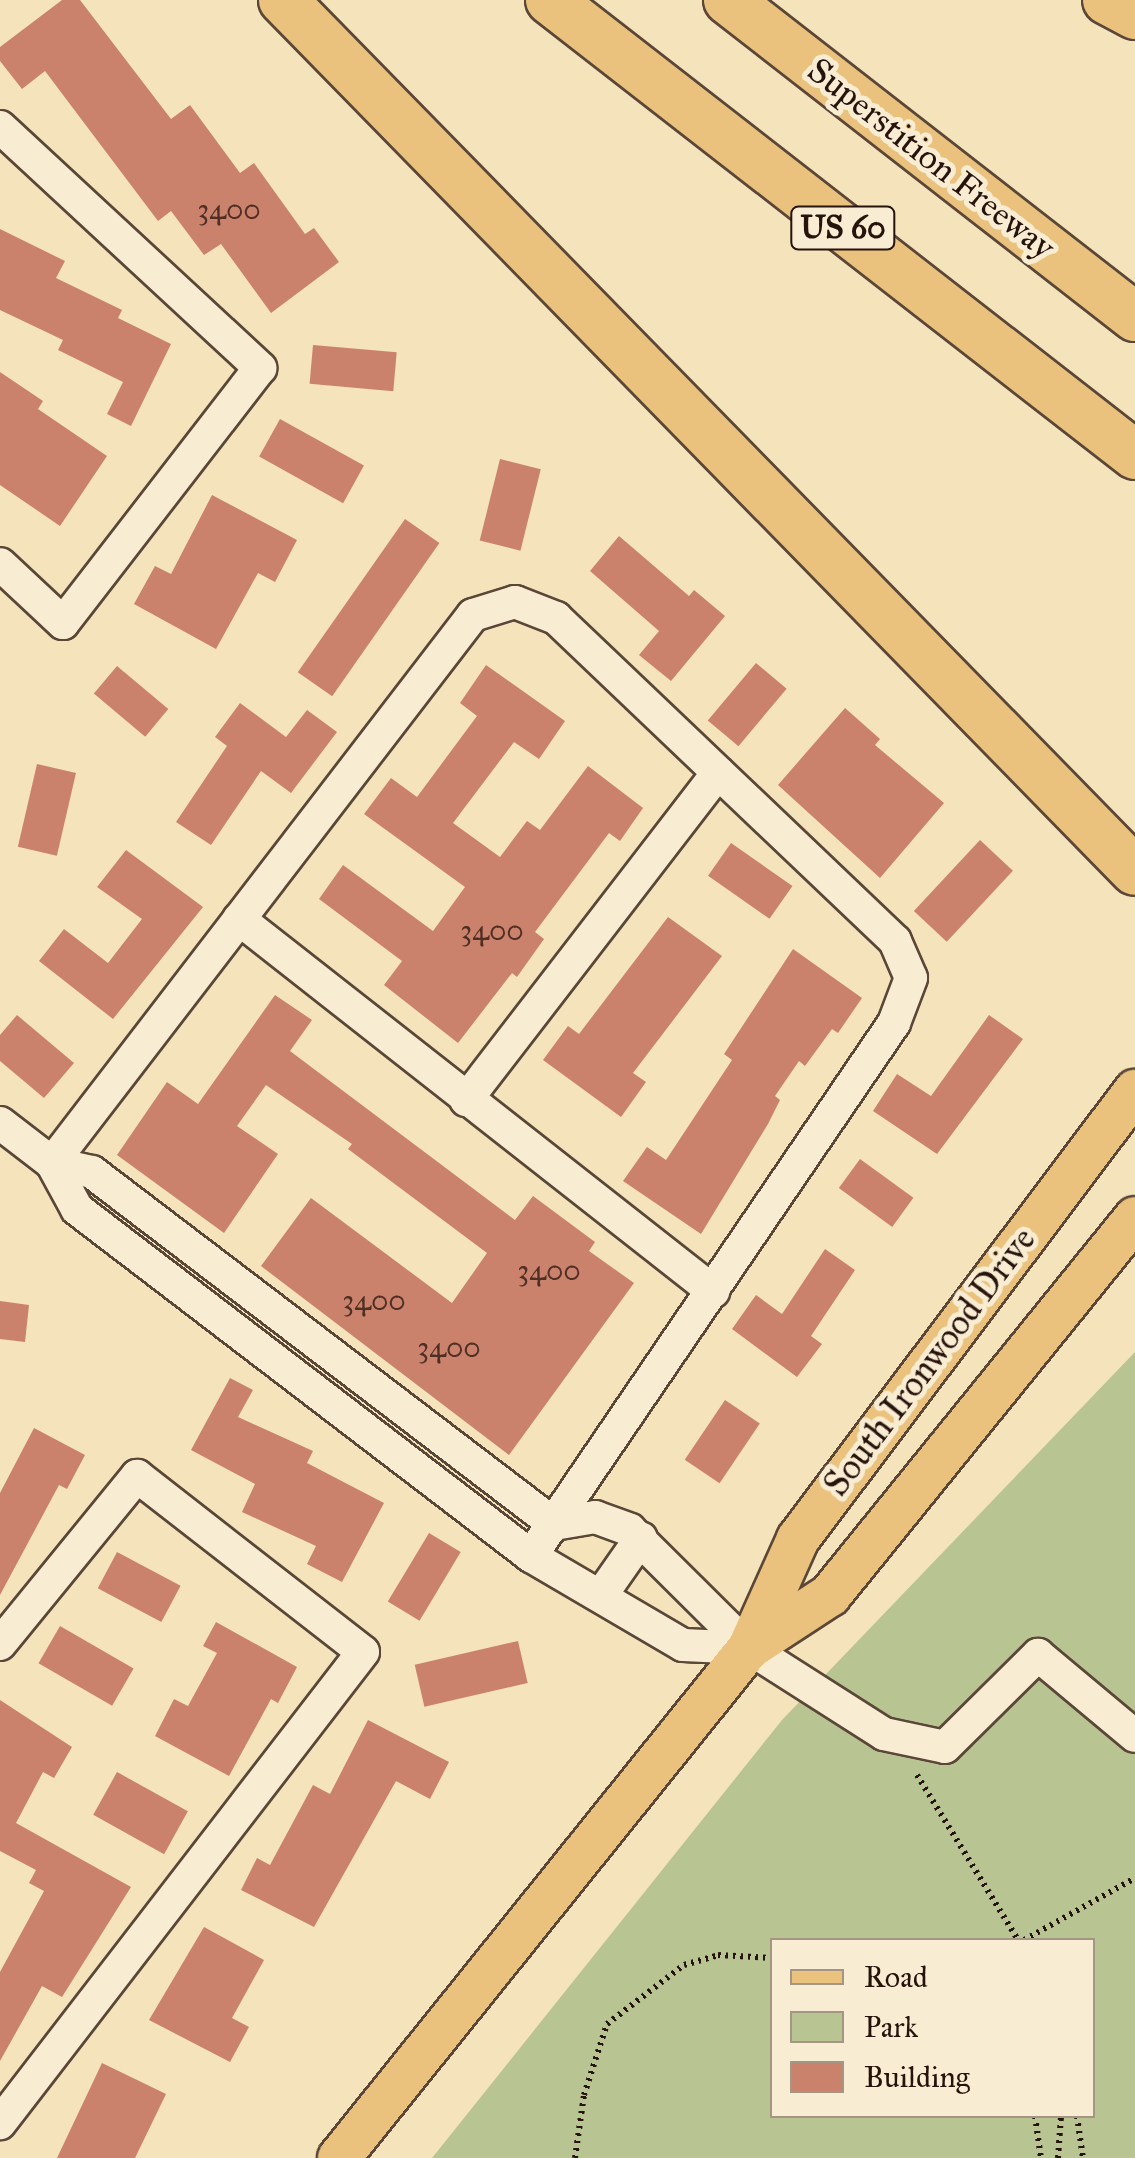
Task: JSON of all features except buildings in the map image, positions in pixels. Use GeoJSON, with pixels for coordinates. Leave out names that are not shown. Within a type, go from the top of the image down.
{"type":"FeatureCollection","features":[{"type":"Feature","properties":{"kind":"highway"},"geometry":{"type":"LineString","coordinates":[[283,0],[1135,871]]}},
{"type":"Feature","properties":{"kind":"highway","name":"US 60"},"geometry":{"type":"LineString","coordinates":[[550,0],[1135,455]]}},
{"type":"Feature","properties":{"kind":"highway","name":"Superstition Freeway"},"geometry":{"type":"LineString","coordinates":[[728,0],[1135,318]]}},
{"type":"Feature","properties":{"kind":"highway"},"geometry":{"type":"LineString","coordinates":[[1107,0],[1135,14]]}},
{"type":"Feature","properties":{"kind":"main road","name":"South Ironwood Drive"},"geometry":{"type":"LineString","coordinates":[[339,2158],[749,1648],[798,1539],[1135,1091]]}},
{"type":"Feature","properties":{"kind":"main road","name":"South Ironwood Drive"},"geometry":{"type":"LineString","coordinates":[[749,1648],[830,1595],[1135,1218]]}},
{"type":"Feature","properties":{"kind":"lane"},"geometry":{"type":"LineString","coordinates":[[0,127],[260,368],[63,622],[0,564]]}},
{"type":"Feature","properties":{"kind":"lane"},"geometry":{"type":"LineString","coordinates":[[52,1163],[473,616],[516,602],[556,618],[896,941],[912,978],[894,1024],[532,1556]]}},
{"type":"Feature","properties":{"kind":"lane"},"geometry":{"type":"LineString","coordinates":[[466,1100],[718,772]]}},
{"type":"Feature","properties":{"kind":"lane"},"geometry":{"type":"LineString","coordinates":[[240,920],[713,1291]]}},
{"type":"Feature","properties":{"kind":"lane"},"geometry":{"type":"LineString","coordinates":[[0,1123],[52,1163],[78,1209],[532,1556],[683,1645],[749,1648]]}},
{"type":"Feature","properties":{"kind":"lane"},"geometry":{"type":"LineString","coordinates":[[52,1163],[92,1172],[554,1524],[595,1516],[641,1538],[749,1648],[884,1734],[945,1747],[1038,1655],[1135,1736]]}},
{"type":"Feature","properties":{"kind":"lane"},"geometry":{"type":"LineString","coordinates":[[0,1644],[136,1476],[364,1652],[0,2123]]}},
{"type":"Feature","properties":{"kind":"lane"},"geometry":{"type":"LineString","coordinates":[[602,1594],[641,1538]]}},
{"type":"Feature","properties":{"kind":"path"},"geometry":{"type":"LineString","coordinates":[[884,1734],[941,1806],[1020,1938]]}},
{"type":"Feature","properties":{"kind":"path"},"geometry":{"type":"LineString","coordinates":[[1025,1938],[1135,1878]]}},
{"type":"Feature","properties":{"kind":"path"},"geometry":{"type":"LineString","coordinates":[[575,2158],[584,2095],[607,2024],[684,1964],[718,1955],[770,1958]]}},
{"type":"Feature","properties":{"kind":"path"},"geometry":{"type":"LineString","coordinates":[[1034,2118],[1042,2158]]}},
{"type":"Feature","properties":{"kind":"path"},"geometry":{"type":"LineString","coordinates":[[1058,2158],[1061,2118]]}},
{"type":"Feature","properties":{"kind":"path"},"geometry":{"type":"LineString","coordinates":[[1077,2118],[1082,2158]]}},
{"type":"Feature","properties":{"kind":"green space"},"geometry":{"type":"Polygon","coordinates":[[[1135,1352],[1135,2158],[432,2158],[782,1720],[1135,1352]]]}}]}
